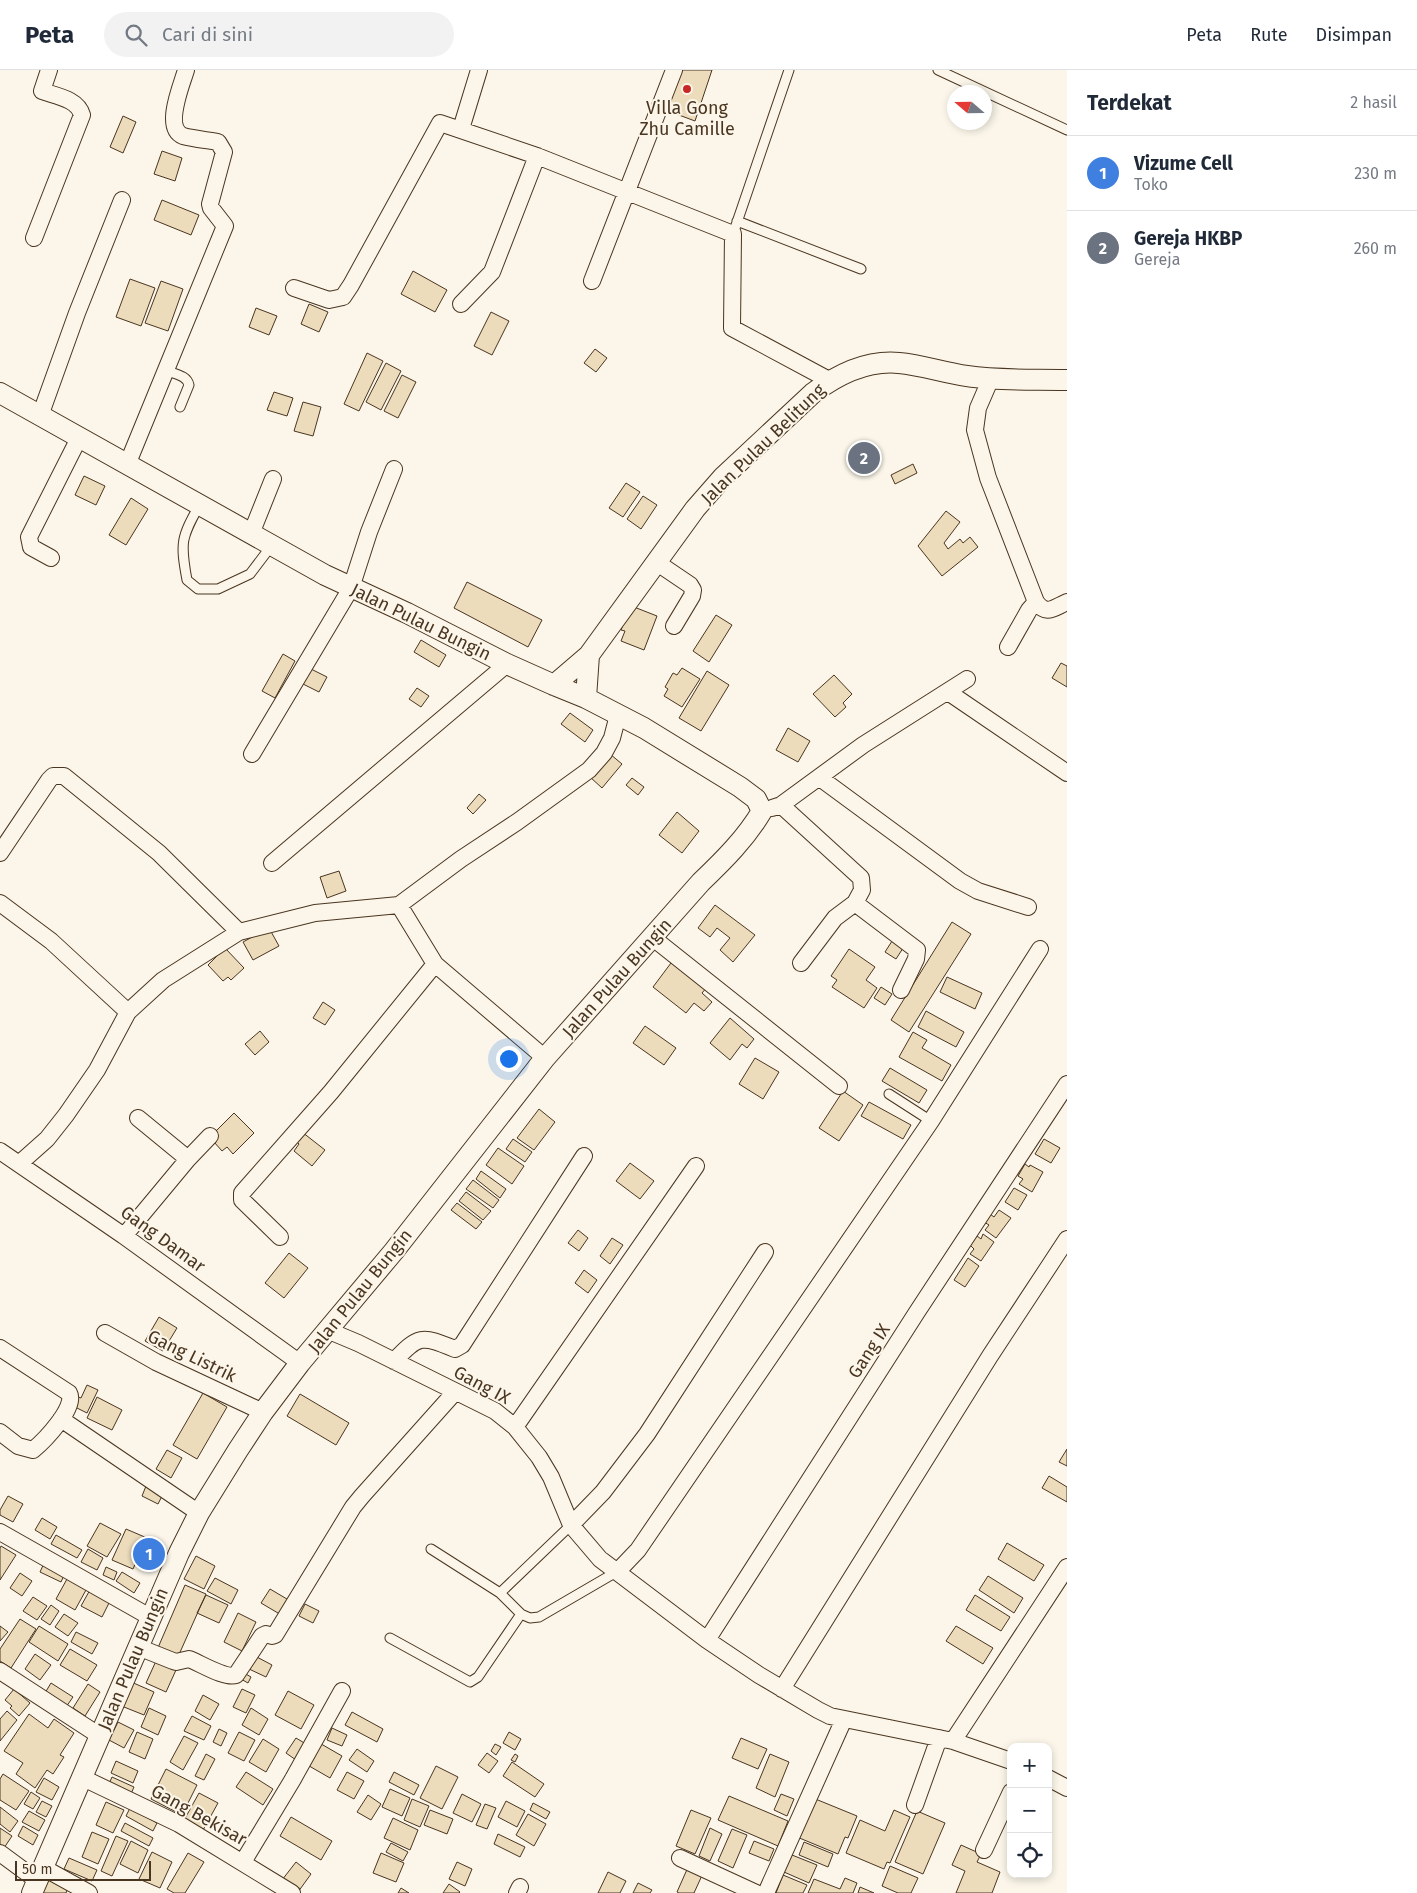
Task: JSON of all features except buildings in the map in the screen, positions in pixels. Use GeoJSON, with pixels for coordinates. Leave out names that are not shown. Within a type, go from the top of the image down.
{"type":"FeatureCollection","features":[{"type":"Feature","properties":{"kind":"street"},"geometry":{"type":"LineString","coordinates":[[34,238],[82,115],[80,108],[76,104],[42,91],[49,70]]}},
{"type":"Feature","properties":{"kind":"street"},"geometry":{"type":"LineString","coordinates":[[127,464],[225,226],[210,204],[224,152],[223,149],[218,142],[182,135],[176,131],[173,123],[176,104],[186,70]]}},
{"type":"Feature","properties":{"kind":"street"},"geometry":{"type":"LineString","coordinates":[[461,129],[479,70]]}},
{"type":"Feature","properties":{"kind":"street"},"geometry":{"type":"LineString","coordinates":[[592,282],[674,70]]}},
{"type":"Feature","properties":{"kind":"street"},"geometry":{"type":"LineString","coordinates":[[294,288],[329,300],[343,297],[440,123],[537,156],[626,192],[735,228],[732,328],[829,380]]}},
{"type":"Feature","properties":{"kind":"street"},"geometry":{"type":"LineString","coordinates":[[461,304],[492,272],[537,156]]}},
{"type":"Feature","properties":{"kind":"street"},"geometry":{"type":"LineString","coordinates":[[40,416],[77,314],[122,200]]}},
{"type":"Feature","properties":{"kind":"street","name":"Jalan Pulau Belitung"},"geometry":{"type":"LineString","coordinates":[[554,686],[589,655],[670,572],[695,509],[723,477],[813,392],[829,380],[868,365],[888,362],[968,376],[1067,380]]}},
{"type":"Feature","properties":{"kind":"street"},"geometry":{"type":"LineString","coordinates":[[991,378],[978,408],[975,430],[988,478],[1036,602],[1042,609],[1048,610],[1067,602]]}},
{"type":"Feature","properties":{"kind":"street","name":"Jalan Pulau Bungin"},"geometry":{"type":"LineString","coordinates":[[0,393],[351,588],[407,613],[507,664],[554,686],[586,698],[644,728],[772,808],[702,882],[545,1058],[394,1251],[300,1363],[263,1412],[198,1512],[150,1617],[83,1778],[37,1880]]}},
{"type":"Feature","properties":{"kind":"street"},"geometry":{"type":"LineString","coordinates":[[51,558],[31,547],[29,537],[80,438]]}},
{"type":"Feature","properties":{"kind":"street"},"geometry":{"type":"LineString","coordinates":[[252,754],[351,588],[369,532],[394,469]]}},
{"type":"Feature","properties":{"kind":"street"},"geometry":{"type":"LineString","coordinates":[[251,534],[272,479]]}},
{"type":"Feature","properties":{"kind":"street"},"geometry":{"type":"LineString","coordinates":[[670,572],[690,585],[693,590],[692,596],[674,626]]}},
{"type":"Feature","properties":{"kind":"street"},"geometry":{"type":"LineString","coordinates":[[1008,647],[1029,610],[1036,602]]}},
{"type":"Feature","properties":{"kind":"street"},"geometry":{"type":"LineString","coordinates":[[586,698],[589,655]]}},
{"type":"Feature","properties":{"kind":"street"},"geometry":{"type":"LineString","coordinates":[[272,863],[507,664]]}},
{"type":"Feature","properties":{"kind":"street"},"geometry":{"type":"LineString","coordinates":[[800,962],[835,918],[855,903],[862,890],[862,878],[772,808],[820,778],[863,745],[967,679]]}},
{"type":"Feature","properties":{"kind":"street"},"geometry":{"type":"LineString","coordinates":[[948,692],[1067,773]]}},
{"type":"Feature","properties":{"kind":"street"},"geometry":{"type":"LineString","coordinates":[[20,1163],[47,1139],[66,1115],[97,1070],[128,1012],[163,980],[240,932],[314,913],[398,905],[589,770],[604,753],[621,716]]}},
{"type":"Feature","properties":{"kind":"street"},"geometry":{"type":"LineString","coordinates":[[0,853],[48,780],[53,776],[64,776],[158,853],[240,932]]}},
{"type":"Feature","properties":{"kind":"street"},"geometry":{"type":"LineString","coordinates":[[820,778],[960,882],[978,891],[1028,907]]}},
{"type":"Feature","properties":{"kind":"street"},"geometry":{"type":"LineString","coordinates":[[855,903],[917,950],[916,959],[901,990]]}},
{"type":"Feature","properties":{"kind":"street"},"geometry":{"type":"LineString","coordinates":[[0,904],[51,941],[128,1012]]}},
{"type":"Feature","properties":{"kind":"street"},"geometry":{"type":"LineString","coordinates":[[398,905],[435,964],[545,1058]]}},
{"type":"Feature","properties":{"kind":"street"},"geometry":{"type":"LineString","coordinates":[[654,938],[839,1086]]}},
{"type":"Feature","properties":{"kind":"street"},"geometry":{"type":"LineString","coordinates":[[618,1571],[638,1550],[931,1122],[1040,949]]}},
{"type":"Feature","properties":{"kind":"street"},"geometry":{"type":"LineString","coordinates":[[280,1237],[242,1200],[242,1194],[331,1092],[435,964]]}},
{"type":"Feature","properties":{"kind":"street","name":"Gang IX"},"geometry":{"type":"LineString","coordinates":[[707,1640],[1067,1084]]}},
{"type":"Feature","properties":{"kind":"street"},"geometry":{"type":"LineString","coordinates":[[138,1118],[188,1159]]}},
{"type":"Feature","properties":{"kind":"street"},"geometry":{"type":"LineString","coordinates":[[124,1236],[188,1159],[210,1136]]}},
{"type":"Feature","properties":{"kind":"street","name":"Gang Damar"},"geometry":{"type":"LineString","coordinates":[[0,1151],[124,1236],[300,1363]]}},
{"type":"Feature","properties":{"kind":"street"},"geometry":{"type":"LineString","coordinates":[[394,1361],[412,1342],[422,1339],[455,1349],[462,1345],[584,1156]]}},
{"type":"Feature","properties":{"kind":"street"},"geometry":{"type":"LineString","coordinates":[[515,1427],[696,1166]]}},
{"type":"Feature","properties":{"kind":"street"},"geometry":{"type":"LineString","coordinates":[[782,1689],[990,1356],[1067,1238]]}},
{"type":"Feature","properties":{"kind":"street"},"geometry":{"type":"LineString","coordinates":[[571,1525],[603,1492],[646,1434],[765,1252]]}},
{"type":"Feature","properties":{"kind":"street","name":"Gang IX"},"geometry":{"type":"LineString","coordinates":[[327,1330],[495,1411],[515,1427],[539,1456],[551,1477],[571,1525],[596,1554],[707,1640],[782,1689],[830,1716],[946,1740],[1007,1760]]}},
{"type":"Feature","properties":{"kind":"street","name":"Gang Listrik"},"geometry":{"type":"LineString","coordinates":[[105,1333],[156,1362],[263,1412]]}},
{"type":"Feature","properties":{"kind":"street"},"geometry":{"type":"LineString","coordinates":[[0,1348],[69,1394],[71,1398],[69,1408],[61,1419],[32,1450],[18,1446],[0,1432]]}},
{"type":"Feature","properties":{"kind":"street"},"geometry":{"type":"LineString","coordinates":[[138,1647],[173,1661],[189,1658],[225,1675],[236,1675],[262,1636],[266,1634],[275,1635],[353,1507],[455,1392]]}},
{"type":"Feature","properties":{"kind":"street"},"geometry":{"type":"LineString","coordinates":[[61,1419],[198,1512]]}},
{"type":"Feature","properties":{"kind":"street"},"geometry":{"type":"LineString","coordinates":[[0,1532],[150,1617]]}},
{"type":"Feature","properties":{"kind":"street"},"geometry":{"type":"LineString","coordinates":[[915,1805],[946,1740],[1067,1567]]}},
{"type":"Feature","properties":{"kind":"street"},"geometry":{"type":"LineString","coordinates":[[0,1671],[100,1736]]}},
{"type":"Feature","properties":{"kind":"street"},"geometry":{"type":"LineString","coordinates":[[243,1862],[293,1779],[342,1691]]}},
{"type":"Feature","properties":{"kind":"street"},"geometry":{"type":"LineString","coordinates":[[766,1893],[844,1719]]}},
{"type":"Feature","properties":{"kind":"street","name":"Gang Bekisar"},"geometry":{"type":"LineString","coordinates":[[83,1778],[179,1824],[292,1893]]}},
{"type":"Feature","properties":{"kind":"street"},"geometry":{"type":"LineString","coordinates":[[1052,1780],[1067,1788]]}},
{"type":"Feature","properties":{"kind":"street"},"geometry":{"type":"LineString","coordinates":[[984,1850],[1007,1801]]}},
{"type":"Feature","properties":{"kind":"street"},"geometry":{"type":"LineString","coordinates":[[0,1853],[37,1880],[89,1893]]}},
{"type":"Feature","properties":{"kind":"street"},"geometry":{"type":"LineString","coordinates":[[680,1858],[756,1893]]}},
{"type":"Feature","properties":{"kind":"lane"},"geometry":{"type":"LineString","coordinates":[[789,70],[735,228],[861,268]]}},
{"type":"Feature","properties":{"kind":"lane"},"geometry":{"type":"LineString","coordinates":[[938,70],[1067,130]]}},
{"type":"Feature","properties":{"kind":"lane"},"geometry":{"type":"LineString","coordinates":[[166,370],[186,378],[189,382],[180,407]]}},
{"type":"Feature","properties":{"kind":"lane"},"geometry":{"type":"LineString","coordinates":[[200,504],[185,530],[182,551],[187,580],[198,588],[218,589],[250,574],[272,545]]}},
{"type":"Feature","properties":{"kind":"lane"},"geometry":{"type":"LineString","coordinates":[[888,1094],[931,1122]]}},
{"type":"Feature","properties":{"kind":"lane"},"geometry":{"type":"LineString","coordinates":[[500,1593],[571,1525]]}},
{"type":"Feature","properties":{"kind":"lane"},"geometry":{"type":"LineString","coordinates":[[431,1549],[500,1593],[521,1614],[530,1618],[539,1617],[618,1571]]}},
{"type":"Feature","properties":{"kind":"lane"},"geometry":{"type":"LineString","coordinates":[[390,1638],[470,1682],[478,1677],[521,1614]]}},
{"type":"Feature","properties":{"kind":"place","name":"Villa Gong Zhu Camille"},"geometry":{"type":"Point","coordinates":[687,89]}},
{"type":"Feature","properties":{"kind":"place","name":"Gereja HKBP"},"geometry":{"type":"Point","coordinates":[864,458]}},
{"type":"Feature","properties":{"kind":"place","name":"Vizume Cell"},"geometry":{"type":"Point","coordinates":[149,1554]}}]}
